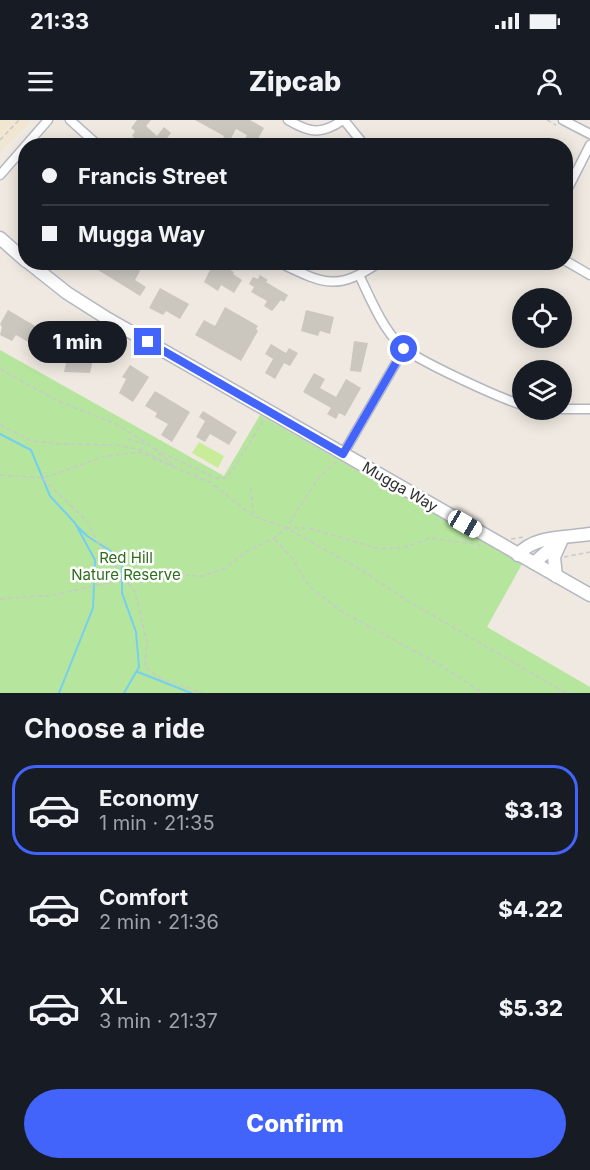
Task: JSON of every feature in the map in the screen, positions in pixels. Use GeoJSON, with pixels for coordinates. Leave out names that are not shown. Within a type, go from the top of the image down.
{"type":"FeatureCollection","features":[{"type":"Feature","properties":{"kind":"main road","name":"Mugga Way"},"geometry":{"type":"LineString","coordinates":[[0,238],[18,254]]}},
{"type":"Feature","properties":{"kind":"main road","name":"Mugga Way"},"geometry":{"type":"LineString","coordinates":[[38,270],[87,306],[590,595]]}},
{"type":"Feature","properties":{"kind":"main road"},"geometry":{"type":"LineString","coordinates":[[518,555],[528,545],[541,541],[590,534]]}},
{"type":"Feature","properties":{"kind":"main road"},"geometry":{"type":"LineString","coordinates":[[534,563],[562,539]]}},
{"type":"Feature","properties":{"kind":"main road"},"geometry":{"type":"LineString","coordinates":[[556,576],[554,557],[562,539]]}},
{"type":"Feature","properties":{"kind":"street"},"geometry":{"type":"LineString","coordinates":[[32,138],[48,120]]}},
{"type":"Feature","properties":{"kind":"street"},"geometry":{"type":"LineString","coordinates":[[70,120],[90,138]]}},
{"type":"Feature","properties":{"kind":"street"},"geometry":{"type":"LineString","coordinates":[[288,120],[318,133],[344,120],[359,138]]}},
{"type":"Feature","properties":{"kind":"street"},"geometry":{"type":"LineString","coordinates":[[560,123],[590,134]]}},
{"type":"Feature","properties":{"kind":"street"},"geometry":{"type":"LineString","coordinates":[[573,178],[590,145]]}},
{"type":"Feature","properties":{"kind":"street"},"geometry":{"type":"LineString","coordinates":[[0,175],[18,154]]}},
{"type":"Feature","properties":{"kind":"street"},"geometry":{"type":"LineString","coordinates":[[573,265],[590,275]]}},
{"type":"Feature","properties":{"kind":"street"},"geometry":{"type":"LineString","coordinates":[[298,270],[323,280],[340,283],[360,277],[370,270]]}},
{"type":"Feature","properties":{"kind":"street"},"geometry":{"type":"LineString","coordinates":[[360,277],[384,324],[404,349],[512,401]]}},
{"type":"Feature","properties":{"kind":"street"},"geometry":{"type":"LineString","coordinates":[[343,454],[404,349]]}},
{"type":"Feature","properties":{"kind":"street"},"geometry":{"type":"LineString","coordinates":[[572,409],[590,409]]}},
{"type":"Feature","properties":{"kind":"path"},"geometry":{"type":"LineString","coordinates":[[0,140],[19,120]]}},
{"type":"Feature","properties":{"kind":"path"},"geometry":{"type":"LineString","coordinates":[[547,120],[560,123]]}},
{"type":"Feature","properties":{"kind":"path"},"geometry":{"type":"LineString","coordinates":[[0,369],[58,402],[116,424],[152,447],[216,478],[226,478],[268,411]]}},
{"type":"Feature","properties":{"kind":"path"},"geometry":{"type":"LineString","coordinates":[[0,424],[32,441],[117,445],[142,450],[178,471]]}},
{"type":"Feature","properties":{"kind":"path"},"geometry":{"type":"LineString","coordinates":[[127,439],[152,447],[178,471]]}},
{"type":"Feature","properties":{"kind":"path"},"geometry":{"type":"LineString","coordinates":[[0,475],[43,478],[125,452],[139,452],[178,471],[211,483],[253,516],[286,528],[360,569],[408,601],[566,693]]}},
{"type":"Feature","properties":{"kind":"path"},"geometry":{"type":"LineString","coordinates":[[0,599],[54,595],[147,574],[196,576],[213,574],[274,538],[286,528],[317,480],[343,454]]}},
{"type":"Feature","properties":{"kind":"path"},"geometry":{"type":"LineString","coordinates":[[43,478],[86,520],[123,579],[135,592],[147,642],[145,668],[158,677],[202,693]]}},
{"type":"Feature","properties":{"kind":"path"},"geometry":{"type":"LineString","coordinates":[[251,488],[253,516]]}},
{"type":"Feature","properties":{"kind":"path"},"geometry":{"type":"LineString","coordinates":[[286,528],[308,528],[380,549],[406,547],[430,538],[484,545]]}},
{"type":"Feature","properties":{"kind":"path"},"geometry":{"type":"LineString","coordinates":[[274,538],[292,558],[310,587],[341,611],[451,671],[483,693]]}},
{"type":"Feature","properties":{"kind":"path"},"geometry":{"type":"LineString","coordinates":[[562,558],[590,552]]}},
{"type":"Feature","properties":{"kind":"shaded area"},"geometry":{"type":"Polygon","coordinates":[[[0,120],[31,120],[0,153],[0,120]]]}},
{"type":"Feature","properties":{"kind":"green space","name":"Red Hill Nature Reserve"},"geometry":{"type":"Polygon","coordinates":[[[0,350],[224,476],[260,415],[522,564],[487,627],[590,687],[590,693],[0,693],[0,350]]]}},
{"type":"Feature","properties":{"kind":"green space"},"geometry":{"type":"Polygon","coordinates":[[[199,442],[224,456],[218,468],[192,453],[199,442]]]}},
{"type":"Feature","properties":{"kind":"building"},"geometry":{"type":"Polygon","coordinates":[[[137,120],[151,120],[146,126],[157,136],[164,127],[171,133],[167,138],[134,138],[132,136],[135,131],[131,128],[137,120]]]}},
{"type":"Feature","properties":{"kind":"building"},"geometry":{"type":"Polygon","coordinates":[[[195,120],[250,120],[264,128],[258,138],[246,138],[247,135],[236,129],[231,138],[223,138],[224,136],[195,120]]]}},
{"type":"Feature","properties":{"kind":"building"},"geometry":{"type":"Polygon","coordinates":[[[98,270],[138,270],[140,271],[135,280],[146,287],[140,296],[98,270]]]}},
{"type":"Feature","properties":{"kind":"building"},"geometry":{"type":"Polygon","coordinates":[[[210,270],[230,270],[242,280],[234,293],[221,285],[218,291],[204,282],[210,270]]]}},
{"type":"Feature","properties":{"kind":"building"},"geometry":{"type":"Polygon","coordinates":[[[260,275],[268,280],[266,282],[288,295],[284,302],[281,300],[272,311],[264,306],[267,301],[251,292],[254,287],[249,284],[253,277],[258,279],[260,275]]]}},
{"type":"Feature","properties":{"kind":"building"},"geometry":{"type":"Polygon","coordinates":[[[160,288],[189,304],[180,319],[166,311],[163,315],[149,308],[160,288]]]}},
{"type":"Feature","properties":{"kind":"building"},"geometry":{"type":"Polygon","coordinates":[[[225,307],[258,326],[256,329],[258,331],[241,361],[195,335],[204,320],[215,326],[225,307]]]}},
{"type":"Feature","properties":{"kind":"building"},"geometry":{"type":"Polygon","coordinates":[[[8,310],[42,330],[39,335],[53,338],[70,346],[100,352],[98,361],[93,360],[90,373],[64,372],[66,363],[39,356],[42,350],[16,335],[12,341],[0,335],[2,327],[0,324],[8,310]]]}},
{"type":"Feature","properties":{"kind":"building"},"geometry":{"type":"Polygon","coordinates":[[[306,310],[334,317],[330,334],[320,331],[318,336],[301,331],[306,310]]]}},
{"type":"Feature","properties":{"kind":"building"},"geometry":{"type":"Polygon","coordinates":[[[354,341],[368,343],[361,372],[350,371],[354,341]]]}},
{"type":"Feature","properties":{"kind":"building"},"geometry":{"type":"Polygon","coordinates":[[[271,344],[286,353],[289,348],[298,353],[290,366],[284,363],[275,379],[265,373],[273,359],[265,354],[271,344]]]}},
{"type":"Feature","properties":{"kind":"building"},"geometry":{"type":"Polygon","coordinates":[[[130,365],[149,377],[133,402],[119,393],[126,379],[122,377],[130,365]]]}},
{"type":"Feature","properties":{"kind":"building"},"geometry":{"type":"Polygon","coordinates":[[[314,373],[325,379],[320,388],[336,397],[346,379],[361,388],[345,416],[339,413],[336,419],[327,414],[331,408],[303,392],[314,373]]]}},
{"type":"Feature","properties":{"kind":"building"},"geometry":{"type":"Polygon","coordinates":[[[155,391],[190,412],[172,442],[161,435],[168,424],[155,417],[157,413],[145,406],[155,391]]]}},
{"type":"Feature","properties":{"kind":"building"},"geometry":{"type":"Polygon","coordinates":[[[203,411],[237,432],[229,445],[210,434],[205,442],[196,437],[205,421],[199,417],[203,411]]]}},
{"type":"Feature","properties":{"kind":"waterway"},"geometry":{"type":"LineString","coordinates":[[0,434],[31,450],[50,496],[75,523],[95,560],[93,608],[59,693]]}},
{"type":"Feature","properties":{"kind":"waterway"},"geometry":{"type":"LineString","coordinates":[[77,526],[87,536],[114,553],[122,566],[122,593],[136,632],[139,667],[124,693]]}},
{"type":"Feature","properties":{"kind":"waterway"},"geometry":{"type":"LineString","coordinates":[[138,672],[191,693]]}},
{"type":"Feature","properties":{"kind":"route"},"geometry":{"type":"LineString","coordinates":[[148,342],[343,454],[404,349]]}}]}
